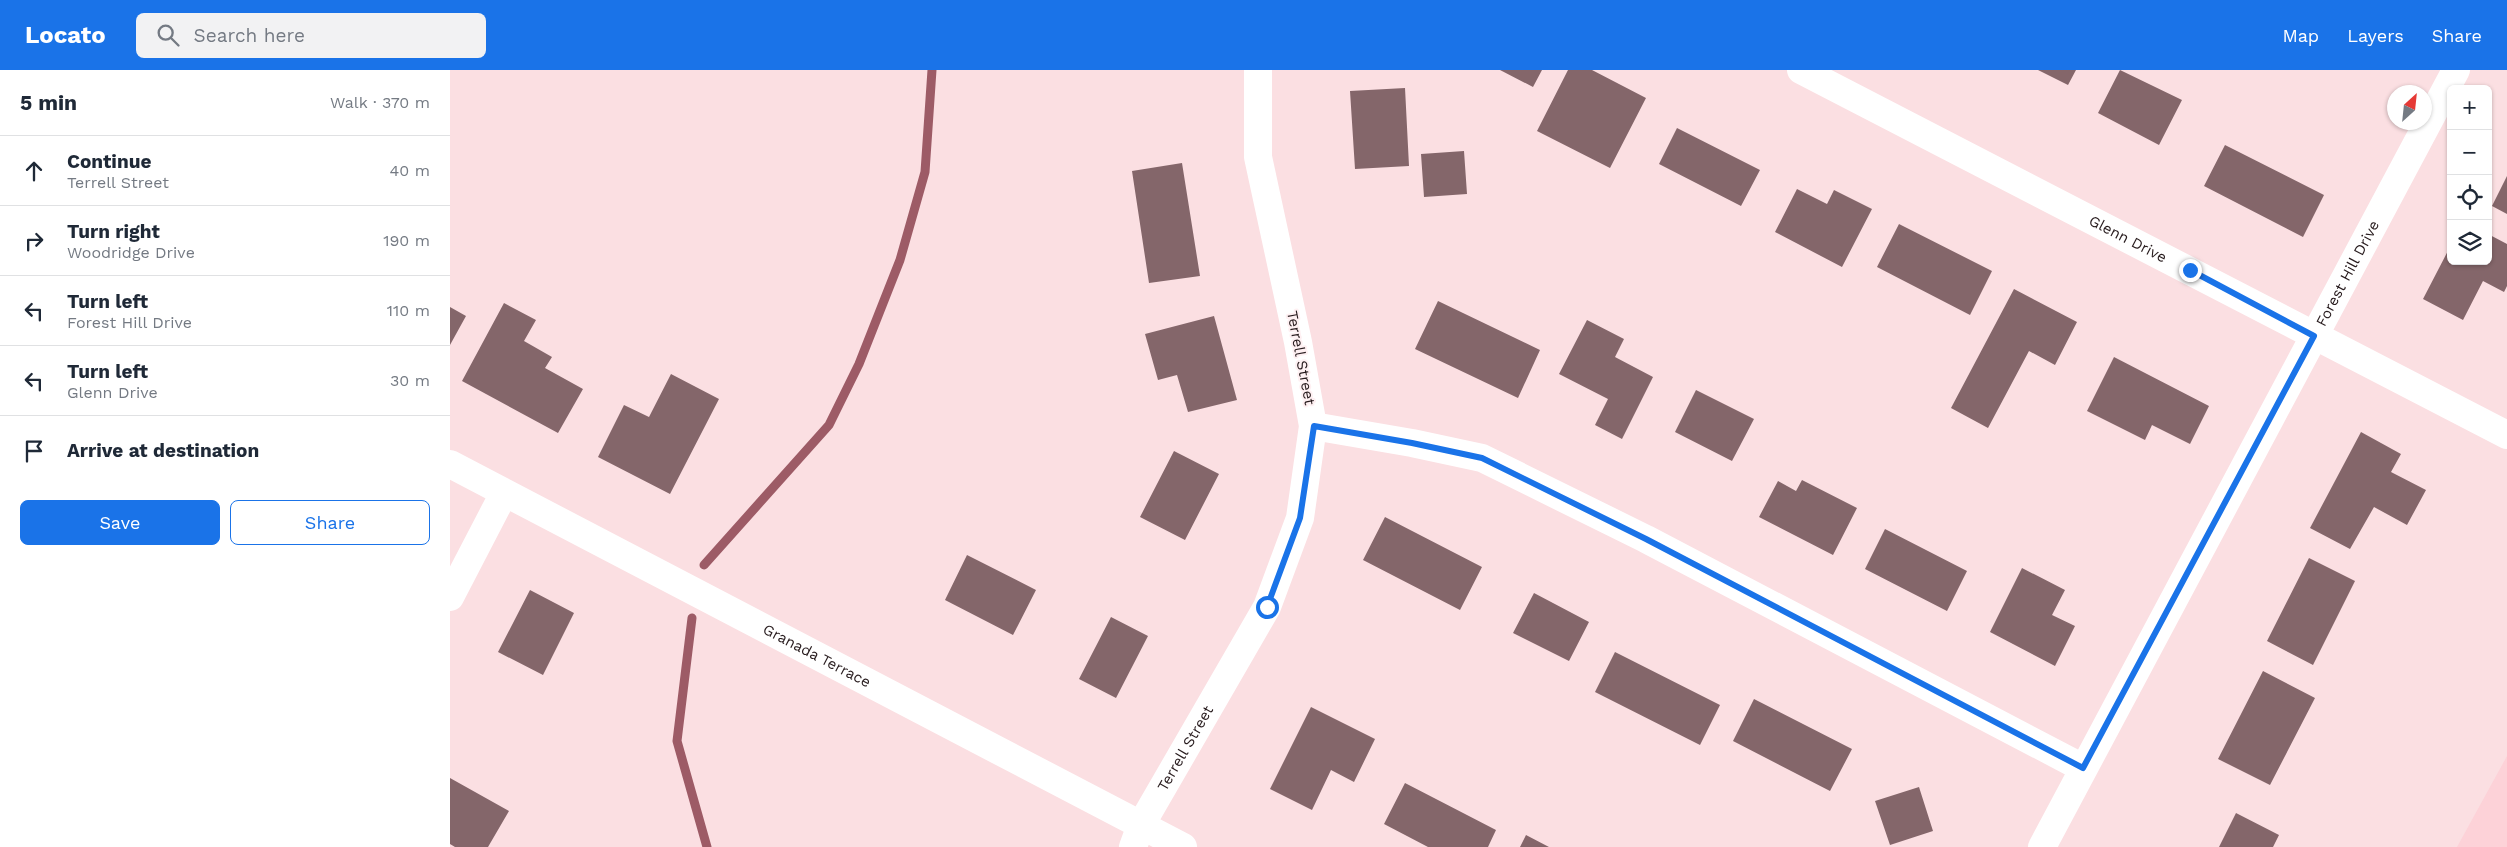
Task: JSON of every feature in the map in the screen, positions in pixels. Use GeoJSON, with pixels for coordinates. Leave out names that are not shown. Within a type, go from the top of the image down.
{"type":"FeatureCollection","features":[{"type":"Feature","properties":{"kind":"street","name":"Terrell Street"},"geometry":{"type":"LineString","coordinates":[[1137,836],[1267,607],[1300,518],[1314,426],[1258,156],[1258,70]]}},
{"type":"Feature","properties":{"kind":"street","name":"Glenn Drive"},"geometry":{"type":"LineString","coordinates":[[1801,70],[2507,435]]}},
{"type":"Feature","properties":{"kind":"street","name":"Forest Hill Drive"},"geometry":{"type":"LineString","coordinates":[[2042,847],[2456,70]]}},
{"type":"Feature","properties":{"kind":"street"},"geometry":{"type":"LineString","coordinates":[[1314,426],[1412,443],[1482,458],[1654,544],[2083,768]]}},
{"type":"Feature","properties":{"kind":"street","name":"Granada Terrace"},"geometry":{"type":"LineString","coordinates":[[450,464],[1137,836],[1183,847]]}},
{"type":"Feature","properties":{"kind":"street"},"geometry":{"type":"LineString","coordinates":[[450,597],[504,493]]}},
{"type":"Feature","properties":{"kind":"shaded area"},"geometry":{"type":"Polygon","coordinates":[[[2507,756],[2507,847],[2457,847],[2507,756]]]}},
{"type":"Feature","properties":{"kind":"building"},"geometry":{"type":"Polygon","coordinates":[[[1500,70],[1542,70],[1533,87],[1500,70]]]}},
{"type":"Feature","properties":{"kind":"building"},"geometry":{"type":"Polygon","coordinates":[[[1568,70],[1592,70],[1646,98],[1610,168],[1537,131],[1568,70]]]}},
{"type":"Feature","properties":{"kind":"building"},"geometry":{"type":"Polygon","coordinates":[[[2038,70],[2076,70],[2068,85],[2038,70]]]}},
{"type":"Feature","properties":{"kind":"building"},"geometry":{"type":"Polygon","coordinates":[[[2120,70],[2182,100],[2159,145],[2098,113],[2120,70]]]}},
{"type":"Feature","properties":{"kind":"building"},"geometry":{"type":"Polygon","coordinates":[[[1405,88],[1409,166],[1355,169],[1350,91],[1405,88]]]}},
{"type":"Feature","properties":{"kind":"building"},"geometry":{"type":"Polygon","coordinates":[[[1677,128],[1760,170],[1741,206],[1659,164],[1677,128]]]}},
{"type":"Feature","properties":{"kind":"building"},"geometry":{"type":"Polygon","coordinates":[[[2225,145],[2324,195],[2303,237],[2204,186],[2225,145]]]}},
{"type":"Feature","properties":{"kind":"building"},"geometry":{"type":"Polygon","coordinates":[[[1464,151],[1467,194],[1424,197],[1421,154],[1464,151]]]}},
{"type":"Feature","properties":{"kind":"building"},"geometry":{"type":"Polygon","coordinates":[[[1182,163],[1200,276],[1149,283],[1132,171],[1182,163]]]}},
{"type":"Feature","properties":{"kind":"building"},"geometry":{"type":"Polygon","coordinates":[[[2507,176],[2507,214],[2492,206],[2507,176]]]}},
{"type":"Feature","properties":{"kind":"building"},"geometry":{"type":"Polygon","coordinates":[[[1797,189],[1827,204],[1834,190],[1872,209],[1842,267],[1775,232],[1797,189]]]}},
{"type":"Feature","properties":{"kind":"building"},"geometry":{"type":"Polygon","coordinates":[[[1899,224],[1992,271],[1970,315],[1877,267],[1899,224]]]}},
{"type":"Feature","properties":{"kind":"building"},"geometry":{"type":"Polygon","coordinates":[[[2492,236],[2507,244],[2507,286],[2504,292],[2483,281],[2463,320],[2423,299],[2447,253],[2447,265],[2492,265],[2492,236]]]}},
{"type":"Feature","properties":{"kind":"building"},"geometry":{"type":"Polygon","coordinates":[[[2014,289],[2077,322],[2055,365],[2029,351],[1988,428],[1951,408],[2014,289]]]}},
{"type":"Feature","properties":{"kind":"building"},"geometry":{"type":"Polygon","coordinates":[[[1438,301],[1540,350],[1518,398],[1415,349],[1438,301]]]}},
{"type":"Feature","properties":{"kind":"building"},"geometry":{"type":"Polygon","coordinates":[[[504,303],[536,320],[524,341],[552,357],[545,368],[583,389],[558,433],[462,381],[504,303]]]}},
{"type":"Feature","properties":{"kind":"building"},"geometry":{"type":"Polygon","coordinates":[[[450,307],[466,316],[450,345],[450,307]]]}},
{"type":"Feature","properties":{"kind":"building"},"geometry":{"type":"Polygon","coordinates":[[[1214,316],[1237,400],[1188,412],[1177,375],[1158,380],[1145,334],[1214,316]]]}},
{"type":"Feature","properties":{"kind":"building"},"geometry":{"type":"Polygon","coordinates":[[[1587,320],[1624,339],[1615,357],[1653,377],[1622,439],[1595,425],[1608,399],[1559,374],[1587,320]]]}},
{"type":"Feature","properties":{"kind":"building"},"geometry":{"type":"Polygon","coordinates":[[[2114,357],[2209,406],[2190,444],[2152,425],[2145,440],[2087,411],[2114,357]]]}},
{"type":"Feature","properties":{"kind":"building"},"geometry":{"type":"Polygon","coordinates":[[[671,374],[719,399],[670,494],[598,457],[624,405],[649,417],[671,374]]]}},
{"type":"Feature","properties":{"kind":"building"},"geometry":{"type":"Polygon","coordinates":[[[1696,390],[1754,419],[1732,461],[1675,432],[1696,390]]]}},
{"type":"Feature","properties":{"kind":"building"},"geometry":{"type":"Polygon","coordinates":[[[2361,432],[2401,454],[2391,472],[2426,490],[2407,525],[2374,507],[2350,549],[2310,528],[2361,432]]]}},
{"type":"Feature","properties":{"kind":"building"},"geometry":{"type":"Polygon","coordinates":[[[1174,451],[1219,474],[1185,540],[1140,517],[1174,451]]]}},
{"type":"Feature","properties":{"kind":"building"},"geometry":{"type":"Polygon","coordinates":[[[1802,480],[1857,508],[1833,555],[1759,517],[1778,481],[1796,491],[1802,480]]]}},
{"type":"Feature","properties":{"kind":"building"},"geometry":{"type":"Polygon","coordinates":[[[1385,517],[1482,567],[1460,610],[1363,560],[1385,517]]]}},
{"type":"Feature","properties":{"kind":"building"},"geometry":{"type":"Polygon","coordinates":[[[1885,529],[1967,571],[1947,611],[1865,569],[1885,529]]]}},
{"type":"Feature","properties":{"kind":"building"},"geometry":{"type":"Polygon","coordinates":[[[967,555],[1036,590],[1013,635],[945,600],[967,555]]]}},
{"type":"Feature","properties":{"kind":"building"},"geometry":{"type":"Polygon","coordinates":[[[2309,558],[2355,581],[2313,665],[2267,641],[2309,558]]]}},
{"type":"Feature","properties":{"kind":"building"},"geometry":{"type":"Polygon","coordinates":[[[2022,568],[2065,590],[2052,615],[2075,626],[2055,666],[1990,632],[2022,568]]]}},
{"type":"Feature","properties":{"kind":"building"},"geometry":{"type":"Polygon","coordinates":[[[530,590],[574,613],[543,675],[498,652],[530,590]]]}},
{"type":"Feature","properties":{"kind":"building"},"geometry":{"type":"Polygon","coordinates":[[[1534,593],[1589,622],[1569,661],[1513,633],[1534,593]]]}},
{"type":"Feature","properties":{"kind":"building"},"geometry":{"type":"Polygon","coordinates":[[[1111,617],[1148,636],[1116,698],[1079,679],[1111,617]]]}},
{"type":"Feature","properties":{"kind":"building"},"geometry":{"type":"Polygon","coordinates":[[[1615,652],[1720,705],[1700,745],[1595,692],[1615,652]]]}},
{"type":"Feature","properties":{"kind":"building"},"geometry":{"type":"Polygon","coordinates":[[[2263,671],[2315,698],[2270,785],[2218,759],[2263,671]]]}},
{"type":"Feature","properties":{"kind":"building"},"geometry":{"type":"Polygon","coordinates":[[[1754,699],[1852,749],[1830,791],[1733,741],[1754,699]]]}},
{"type":"Feature","properties":{"kind":"building"},"geometry":{"type":"Polygon","coordinates":[[[1311,707],[1375,739],[1354,782],[1331,770],[1312,810],[1270,789],[1311,707]]]}},
{"type":"Feature","properties":{"kind":"building"},"geometry":{"type":"Polygon","coordinates":[[[450,778],[509,811],[488,847],[455,847],[450,844],[450,778]]]}},
{"type":"Feature","properties":{"kind":"building"},"geometry":{"type":"Polygon","coordinates":[[[1405,783],[1496,830],[1488,847],[1428,847],[1384,824],[1405,783]]]}},
{"type":"Feature","properties":{"kind":"building"},"geometry":{"type":"Polygon","coordinates":[[[1919,787],[1933,831],[1890,845],[1875,801],[1919,787]]]}},
{"type":"Feature","properties":{"kind":"building"},"geometry":{"type":"Polygon","coordinates":[[[2236,813],[2279,835],[2273,847],[2219,847],[2236,813]]]}},
{"type":"Feature","properties":{"kind":"building"},"geometry":{"type":"Polygon","coordinates":[[[1526,835],[1549,847],[1520,847],[1526,835]]]}},
{"type":"Feature","properties":{"kind":"waterway"},"geometry":{"type":"LineString","coordinates":[[704,565],[829,425],[859,364],[900,260],[925,172],[932,70]]}},
{"type":"Feature","properties":{"kind":"waterway"},"geometry":{"type":"LineString","coordinates":[[692,618],[677,741],[707,847]]}},
{"type":"Feature","properties":{"kind":"route"},"geometry":{"type":"LineString","coordinates":[[1267,607],[1300,518],[1314,426],[1412,443],[1482,458],[1646,539],[2083,768],[2314,336],[2190,270]]}}]}
